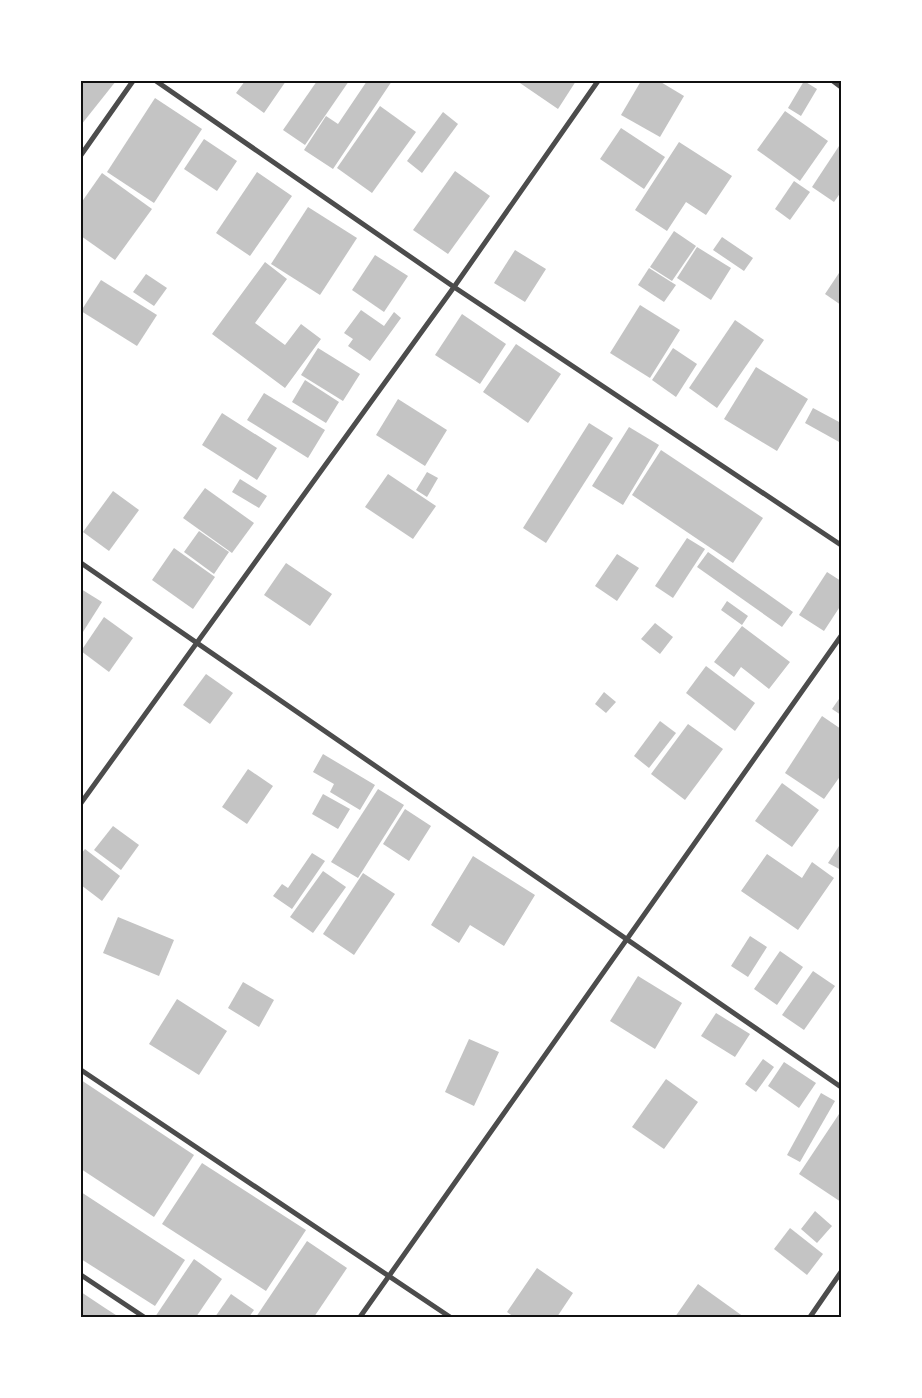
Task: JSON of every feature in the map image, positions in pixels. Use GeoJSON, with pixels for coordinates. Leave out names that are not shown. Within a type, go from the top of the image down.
{"type":"FeatureCollection","features":[{"type":"Feature","properties":{"kind":"street"},"geometry":{"type":"LineString","coordinates":[[81,155],[133,81]]}},
{"type":"Feature","properties":{"kind":"street"},"geometry":{"type":"LineString","coordinates":[[156,81],[454,287],[841,545]]}},
{"type":"Feature","properties":{"kind":"street"},"geometry":{"type":"LineString","coordinates":[[81,803],[454,287],[598,81]]}},
{"type":"Feature","properties":{"kind":"street"},"geometry":{"type":"LineString","coordinates":[[833,81],[841,87]]}},
{"type":"Feature","properties":{"kind":"street"},"geometry":{"type":"LineString","coordinates":[[81,563],[841,1087]]}},
{"type":"Feature","properties":{"kind":"street"},"geometry":{"type":"LineString","coordinates":[[360,1317],[841,636]]}},
{"type":"Feature","properties":{"kind":"street"},"geometry":{"type":"LineString","coordinates":[[81,1070],[450,1317]]}},
{"type":"Feature","properties":{"kind":"street"},"geometry":{"type":"LineString","coordinates":[[810,1317],[841,1272]]}},
{"type":"Feature","properties":{"kind":"street"},"geometry":{"type":"LineString","coordinates":[[81,1275],[144,1317]]}},
{"type":"Feature","properties":{"kind":"building"},"geometry":{"type":"Polygon","coordinates":[[[81,81],[116,81],[81,125],[81,81]]]}},
{"type":"Feature","properties":{"kind":"building"},"geometry":{"type":"Polygon","coordinates":[[[245,81],[286,81],[264,113],[236,93],[245,81]]]}},
{"type":"Feature","properties":{"kind":"building"},"geometry":{"type":"Polygon","coordinates":[[[317,81],[349,81],[305,145],[283,130],[317,81]]]}},
{"type":"Feature","properties":{"kind":"building"},"geometry":{"type":"Polygon","coordinates":[[[367,81],[392,81],[333,169],[304,150],[326,116],[338,124],[367,81]]]}},
{"type":"Feature","properties":{"kind":"building"},"geometry":{"type":"Polygon","coordinates":[[[517,81],[576,81],[558,109],[517,81]]]}},
{"type":"Feature","properties":{"kind":"building"},"geometry":{"type":"Polygon","coordinates":[[[641,81],[659,81],[684,96],[660,137],[621,115],[641,81]]]}},
{"type":"Feature","properties":{"kind":"building"},"geometry":{"type":"Polygon","coordinates":[[[804,81],[817,89],[801,116],[788,108],[804,81]]]}},
{"type":"Feature","properties":{"kind":"building"},"geometry":{"type":"Polygon","coordinates":[[[155,98],[202,129],[154,203],[107,172],[155,98]]]}},
{"type":"Feature","properties":{"kind":"building"},"geometry":{"type":"Polygon","coordinates":[[[380,106],[416,132],[372,193],[337,168],[380,106]]]}},
{"type":"Feature","properties":{"kind":"building"},"geometry":{"type":"Polygon","coordinates":[[[785,111],[828,141],[800,181],[757,150],[785,111]]]}},
{"type":"Feature","properties":{"kind":"building"},"geometry":{"type":"Polygon","coordinates":[[[443,112],[458,124],[422,173],[407,161],[443,112]]]}},
{"type":"Feature","properties":{"kind":"building"},"geometry":{"type":"Polygon","coordinates":[[[621,128],[665,157],[644,189],[600,159],[621,128]]]}},
{"type":"Feature","properties":{"kind":"building"},"geometry":{"type":"Polygon","coordinates":[[[204,139],[237,161],[217,191],[184,169],[204,139]]]}},
{"type":"Feature","properties":{"kind":"building"},"geometry":{"type":"Polygon","coordinates":[[[679,142],[732,176],[706,215],[686,202],[667,231],[635,210],[679,142]]]}},
{"type":"Feature","properties":{"kind":"building"},"geometry":{"type":"Polygon","coordinates":[[[841,143],[841,192],[834,202],[812,187],[841,143]]]}},
{"type":"Feature","properties":{"kind":"building"},"geometry":{"type":"Polygon","coordinates":[[[455,171],[490,196],[448,254],[413,230],[455,171]]]}},
{"type":"Feature","properties":{"kind":"building"},"geometry":{"type":"Polygon","coordinates":[[[257,172],[292,196],[250,256],[216,233],[257,172]]]}},
{"type":"Feature","properties":{"kind":"building"},"geometry":{"type":"Polygon","coordinates":[[[102,173],[152,209],[115,260],[81,236],[81,203],[102,173]]]}},
{"type":"Feature","properties":{"kind":"building"},"geometry":{"type":"Polygon","coordinates":[[[794,181],[810,192],[790,220],[775,209],[794,181]]]}},
{"type":"Feature","properties":{"kind":"building"},"geometry":{"type":"Polygon","coordinates":[[[308,207],[357,238],[320,295],[271,264],[308,207]]]}},
{"type":"Feature","properties":{"kind":"building"},"geometry":{"type":"Polygon","coordinates":[[[674,231],[696,246],[672,281],[650,267],[674,231]]]}},
{"type":"Feature","properties":{"kind":"building"},"geometry":{"type":"Polygon","coordinates":[[[722,237],[753,258],[744,271],[713,250],[722,237]]]}},
{"type":"Feature","properties":{"kind":"building"},"geometry":{"type":"Polygon","coordinates":[[[697,247],[731,268],[711,300],[677,278],[697,247]]]}},
{"type":"Feature","properties":{"kind":"building"},"geometry":{"type":"Polygon","coordinates":[[[515,250],[546,269],[525,302],[494,283],[515,250]]]}},
{"type":"Feature","properties":{"kind":"building"},"geometry":{"type":"Polygon","coordinates":[[[375,255],[408,276],[384,312],[352,290],[375,255]]]}},
{"type":"Feature","properties":{"kind":"building"},"geometry":{"type":"Polygon","coordinates":[[[265,262],[287,279],[255,323],[285,345],[301,324],[321,339],[285,388],[212,334],[265,262]]]}},
{"type":"Feature","properties":{"kind":"building"},"geometry":{"type":"Polygon","coordinates":[[[649,268],[676,285],[664,302],[638,285],[649,268]]]}},
{"type":"Feature","properties":{"kind":"building"},"geometry":{"type":"Polygon","coordinates":[[[841,270],[841,305],[825,294],[841,270]]]}},
{"type":"Feature","properties":{"kind":"building"},"geometry":{"type":"Polygon","coordinates":[[[146,274],[167,288],[154,306],[133,292],[146,274]]]}},
{"type":"Feature","properties":{"kind":"building"},"geometry":{"type":"Polygon","coordinates":[[[101,280],[157,315],[137,346],[81,311],[101,280]]]}},
{"type":"Feature","properties":{"kind":"building"},"geometry":{"type":"Polygon","coordinates":[[[640,305],[680,330],[650,378],[610,353],[640,305]]]}},
{"type":"Feature","properties":{"kind":"building"},"geometry":{"type":"Polygon","coordinates":[[[361,310],[384,326],[394,312],[401,318],[370,361],[348,346],[353,339],[344,333],[361,310]]]}},
{"type":"Feature","properties":{"kind":"building"},"geometry":{"type":"Polygon","coordinates":[[[462,314],[506,344],[480,384],[435,355],[462,314]]]}},
{"type":"Feature","properties":{"kind":"building"},"geometry":{"type":"Polygon","coordinates":[[[735,320],[764,340],[717,408],[689,388],[735,320]]]}},
{"type":"Feature","properties":{"kind":"building"},"geometry":{"type":"Polygon","coordinates":[[[516,344],[561,374],[528,423],[483,392],[516,344]]]}},
{"type":"Feature","properties":{"kind":"building"},"geometry":{"type":"Polygon","coordinates":[[[318,348],[360,374],[343,401],[301,375],[318,348]]]}},
{"type":"Feature","properties":{"kind":"building"},"geometry":{"type":"Polygon","coordinates":[[[673,348],[697,364],[676,397],[652,380],[673,348]]]}},
{"type":"Feature","properties":{"kind":"building"},"geometry":{"type":"Polygon","coordinates":[[[756,367],[808,399],[777,451],[724,419],[756,367]]]}},
{"type":"Feature","properties":{"kind":"building"},"geometry":{"type":"Polygon","coordinates":[[[305,380],[339,402],[326,423],[292,402],[305,380]]]}},
{"type":"Feature","properties":{"kind":"building"},"geometry":{"type":"Polygon","coordinates":[[[264,393],[325,430],[308,458],[247,420],[264,393]]]}},
{"type":"Feature","properties":{"kind":"building"},"geometry":{"type":"Polygon","coordinates":[[[398,399],[447,430],[425,466],[376,435],[398,399]]]}},
{"type":"Feature","properties":{"kind":"building"},"geometry":{"type":"Polygon","coordinates":[[[813,408],[841,423],[841,443],[805,423],[813,408]]]}},
{"type":"Feature","properties":{"kind":"building"},"geometry":{"type":"Polygon","coordinates":[[[222,413],[277,448],[257,480],[202,445],[222,413]]]}},
{"type":"Feature","properties":{"kind":"building"},"geometry":{"type":"Polygon","coordinates":[[[589,423],[613,438],[546,543],[523,528],[589,423]]]}},
{"type":"Feature","properties":{"kind":"building"},"geometry":{"type":"Polygon","coordinates":[[[629,427],[659,445],[623,505],[592,486],[629,427]]]}},
{"type":"Feature","properties":{"kind":"building"},"geometry":{"type":"Polygon","coordinates":[[[661,450],[763,518],[733,563],[632,495],[661,450]]]}},
{"type":"Feature","properties":{"kind":"building"},"geometry":{"type":"Polygon","coordinates":[[[427,472],[438,478],[427,497],[416,490],[427,472]]]}},
{"type":"Feature","properties":{"kind":"building"},"geometry":{"type":"Polygon","coordinates":[[[388,474],[436,506],[413,539],[365,507],[388,474]]]}},
{"type":"Feature","properties":{"kind":"building"},"geometry":{"type":"Polygon","coordinates":[[[240,479],[267,496],[259,508],[232,492],[240,479]]]}},
{"type":"Feature","properties":{"kind":"building"},"geometry":{"type":"Polygon","coordinates":[[[205,488],[254,523],[232,553],[183,518],[205,488]]]}},
{"type":"Feature","properties":{"kind":"building"},"geometry":{"type":"Polygon","coordinates":[[[113,491],[139,510],[109,551],[83,532],[113,491]]]}},
{"type":"Feature","properties":{"kind":"building"},"geometry":{"type":"Polygon","coordinates":[[[199,531],[229,552],[214,574],[184,552],[199,531]]]}},
{"type":"Feature","properties":{"kind":"building"},"geometry":{"type":"Polygon","coordinates":[[[687,538],[705,549],[673,598],[655,586],[687,538]]]}},
{"type":"Feature","properties":{"kind":"building"},"geometry":{"type":"Polygon","coordinates":[[[174,548],[215,577],[193,609],[152,580],[174,548]]]}},
{"type":"Feature","properties":{"kind":"building"},"geometry":{"type":"Polygon","coordinates":[[[708,552],[793,612],[782,627],[697,567],[708,552]]]}},
{"type":"Feature","properties":{"kind":"building"},"geometry":{"type":"Polygon","coordinates":[[[617,554],[639,568],[617,601],[595,586],[617,554]]]}},
{"type":"Feature","properties":{"kind":"building"},"geometry":{"type":"Polygon","coordinates":[[[286,563],[332,594],[310,626],[264,595],[286,563]]]}},
{"type":"Feature","properties":{"kind":"building"},"geometry":{"type":"Polygon","coordinates":[[[827,572],[841,581],[841,605],[824,631],[799,615],[827,572]]]}},
{"type":"Feature","properties":{"kind":"building"},"geometry":{"type":"Polygon","coordinates":[[[81,589],[102,602],[81,635],[81,589]]]}},
{"type":"Feature","properties":{"kind":"building"},"geometry":{"type":"Polygon","coordinates":[[[727,601],[748,616],[742,625],[721,610],[727,601]]]}},
{"type":"Feature","properties":{"kind":"building"},"geometry":{"type":"Polygon","coordinates":[[[104,617],[133,638],[109,672],[81,651],[104,617]]]}},
{"type":"Feature","properties":{"kind":"building"},"geometry":{"type":"Polygon","coordinates":[[[655,623],[673,637],[660,654],[641,639],[655,623]]]}},
{"type":"Feature","properties":{"kind":"building"},"geometry":{"type":"Polygon","coordinates":[[[742,626],[790,662],[769,689],[741,667],[734,677],[714,662],[742,626]]]}},
{"type":"Feature","properties":{"kind":"building"},"geometry":{"type":"Polygon","coordinates":[[[706,666],[755,703],[735,731],[686,693],[706,666]]]}},
{"type":"Feature","properties":{"kind":"building"},"geometry":{"type":"Polygon","coordinates":[[[206,674],[233,693],[210,724],[183,705],[206,674]]]}},
{"type":"Feature","properties":{"kind":"building"},"geometry":{"type":"Polygon","coordinates":[[[604,692],[616,702],[606,713],[595,704],[604,692]]]}},
{"type":"Feature","properties":{"kind":"building"},"geometry":{"type":"Polygon","coordinates":[[[841,696],[841,715],[832,709],[841,696]]]}},
{"type":"Feature","properties":{"kind":"building"},"geometry":{"type":"Polygon","coordinates":[[[822,716],[841,729],[841,775],[824,799],[785,773],[822,716]]]}},
{"type":"Feature","properties":{"kind":"building"},"geometry":{"type":"Polygon","coordinates":[[[660,721],[676,733],[649,768],[634,756],[660,721]]]}},
{"type":"Feature","properties":{"kind":"building"},"geometry":{"type":"Polygon","coordinates":[[[688,724],[723,749],[685,800],[651,774],[688,724]]]}},
{"type":"Feature","properties":{"kind":"building"},"geometry":{"type":"Polygon","coordinates":[[[323,754],[375,785],[360,810],[330,792],[334,784],[313,772],[323,754]]]}},
{"type":"Feature","properties":{"kind":"building"},"geometry":{"type":"Polygon","coordinates":[[[248,769],[273,786],[247,824],[222,807],[248,769]]]}},
{"type":"Feature","properties":{"kind":"building"},"geometry":{"type":"Polygon","coordinates":[[[782,783],[819,810],[792,847],[755,821],[782,783]]]}},
{"type":"Feature","properties":{"kind":"building"},"geometry":{"type":"Polygon","coordinates":[[[378,789],[404,805],[358,878],[331,862],[378,789]]]}},
{"type":"Feature","properties":{"kind":"building"},"geometry":{"type":"Polygon","coordinates":[[[323,794],[350,809],[338,829],[312,814],[323,794]]]}},
{"type":"Feature","properties":{"kind":"building"},"geometry":{"type":"Polygon","coordinates":[[[405,809],[431,826],[409,861],[383,844],[405,809]]]}},
{"type":"Feature","properties":{"kind":"building"},"geometry":{"type":"Polygon","coordinates":[[[113,826],[139,845],[121,870],[94,850],[113,826]]]}},
{"type":"Feature","properties":{"kind":"building"},"geometry":{"type":"Polygon","coordinates":[[[841,843],[841,870],[828,863],[841,843]]]}},
{"type":"Feature","properties":{"kind":"building"},"geometry":{"type":"Polygon","coordinates":[[[85,849],[120,876],[102,901],[81,885],[81,854],[85,849]]]}},
{"type":"Feature","properties":{"kind":"building"},"geometry":{"type":"Polygon","coordinates":[[[312,853],[325,861],[292,909],[273,896],[282,884],[288,888],[312,853]]]}},
{"type":"Feature","properties":{"kind":"building"},"geometry":{"type":"Polygon","coordinates":[[[767,854],[802,878],[812,862],[834,878],[798,930],[741,891],[767,854]]]}},
{"type":"Feature","properties":{"kind":"building"},"geometry":{"type":"Polygon","coordinates":[[[473,856],[535,895],[504,946],[470,925],[459,943],[431,925],[473,856]]]}},
{"type":"Feature","properties":{"kind":"building"},"geometry":{"type":"Polygon","coordinates":[[[323,871],[346,887],[313,933],[290,917],[323,871]]]}},
{"type":"Feature","properties":{"kind":"building"},"geometry":{"type":"Polygon","coordinates":[[[363,873],[395,894],[354,955],[323,934],[363,873]]]}},
{"type":"Feature","properties":{"kind":"building"},"geometry":{"type":"Polygon","coordinates":[[[118,917],[174,940],[159,976],[103,953],[118,917]]]}},
{"type":"Feature","properties":{"kind":"building"},"geometry":{"type":"Polygon","coordinates":[[[750,936],[767,947],[748,977],[731,966],[750,936]]]}},
{"type":"Feature","properties":{"kind":"building"},"geometry":{"type":"Polygon","coordinates":[[[780,951],[803,967],[777,1005],[754,989],[780,951]]]}},
{"type":"Feature","properties":{"kind":"building"},"geometry":{"type":"Polygon","coordinates":[[[813,971],[835,986],[804,1030],[782,1015],[813,971]]]}},
{"type":"Feature","properties":{"kind":"building"},"geometry":{"type":"Polygon","coordinates":[[[638,976],[682,1003],[655,1049],[610,1021],[638,976]]]}},
{"type":"Feature","properties":{"kind":"building"},"geometry":{"type":"Polygon","coordinates":[[[243,982],[274,1000],[259,1027],[228,1008],[243,982]]]}},
{"type":"Feature","properties":{"kind":"building"},"geometry":{"type":"Polygon","coordinates":[[[177,999],[227,1031],[199,1075],[149,1044],[177,999]]]}},
{"type":"Feature","properties":{"kind":"building"},"geometry":{"type":"Polygon","coordinates":[[[716,1013],[750,1034],[735,1057],[701,1036],[716,1013]]]}},
{"type":"Feature","properties":{"kind":"building"},"geometry":{"type":"Polygon","coordinates":[[[469,1039],[499,1052],[474,1106],[445,1092],[469,1039]]]}},
{"type":"Feature","properties":{"kind":"building"},"geometry":{"type":"Polygon","coordinates":[[[763,1059],[774,1067],[756,1092],[745,1084],[763,1059]]]}},
{"type":"Feature","properties":{"kind":"building"},"geometry":{"type":"Polygon","coordinates":[[[784,1062],[816,1083],[799,1108],[768,1086],[784,1062]]]}},
{"type":"Feature","properties":{"kind":"building"},"geometry":{"type":"Polygon","coordinates":[[[666,1079],[698,1102],[664,1149],[632,1127],[666,1079]]]}},
{"type":"Feature","properties":{"kind":"building"},"geometry":{"type":"Polygon","coordinates":[[[81,1080],[194,1155],[154,1217],[81,1169],[81,1080]]]}},
{"type":"Feature","properties":{"kind":"building"},"geometry":{"type":"Polygon","coordinates":[[[821,1093],[835,1101],[800,1162],[787,1155],[821,1093]]]}},
{"type":"Feature","properties":{"kind":"building"},"geometry":{"type":"Polygon","coordinates":[[[841,1111],[841,1202],[799,1174],[841,1111]]]}},
{"type":"Feature","properties":{"kind":"building"},"geometry":{"type":"Polygon","coordinates":[[[202,1163],[306,1230],[266,1291],[162,1224],[202,1163]]]}},
{"type":"Feature","properties":{"kind":"building"},"geometry":{"type":"Polygon","coordinates":[[[81,1192],[185,1260],[155,1306],[81,1259],[81,1192]]]}},
{"type":"Feature","properties":{"kind":"building"},"geometry":{"type":"Polygon","coordinates":[[[815,1211],[832,1226],[817,1243],[801,1229],[815,1211]]]}},
{"type":"Feature","properties":{"kind":"building"},"geometry":{"type":"Polygon","coordinates":[[[790,1228],[823,1254],[807,1275],[774,1249],[790,1228]]]}},
{"type":"Feature","properties":{"kind":"building"},"geometry":{"type":"Polygon","coordinates":[[[307,1241],[347,1268],[314,1317],[256,1317],[307,1241]]]}},
{"type":"Feature","properties":{"kind":"building"},"geometry":{"type":"Polygon","coordinates":[[[194,1259],[222,1279],[196,1317],[155,1317],[194,1259]]]}},
{"type":"Feature","properties":{"kind":"building"},"geometry":{"type":"Polygon","coordinates":[[[537,1268],[573,1293],[557,1317],[514,1317],[507,1312],[537,1268]]]}},
{"type":"Feature","properties":{"kind":"building"},"geometry":{"type":"Polygon","coordinates":[[[698,1284],[744,1317],[675,1317],[698,1284]]]}},
{"type":"Feature","properties":{"kind":"building"},"geometry":{"type":"Polygon","coordinates":[[[81,1292],[105,1308],[119,1317],[81,1317],[81,1292]]]}},
{"type":"Feature","properties":{"kind":"building"},"geometry":{"type":"Polygon","coordinates":[[[231,1294],[254,1310],[249,1317],[215,1317],[231,1294]]]}}]}
